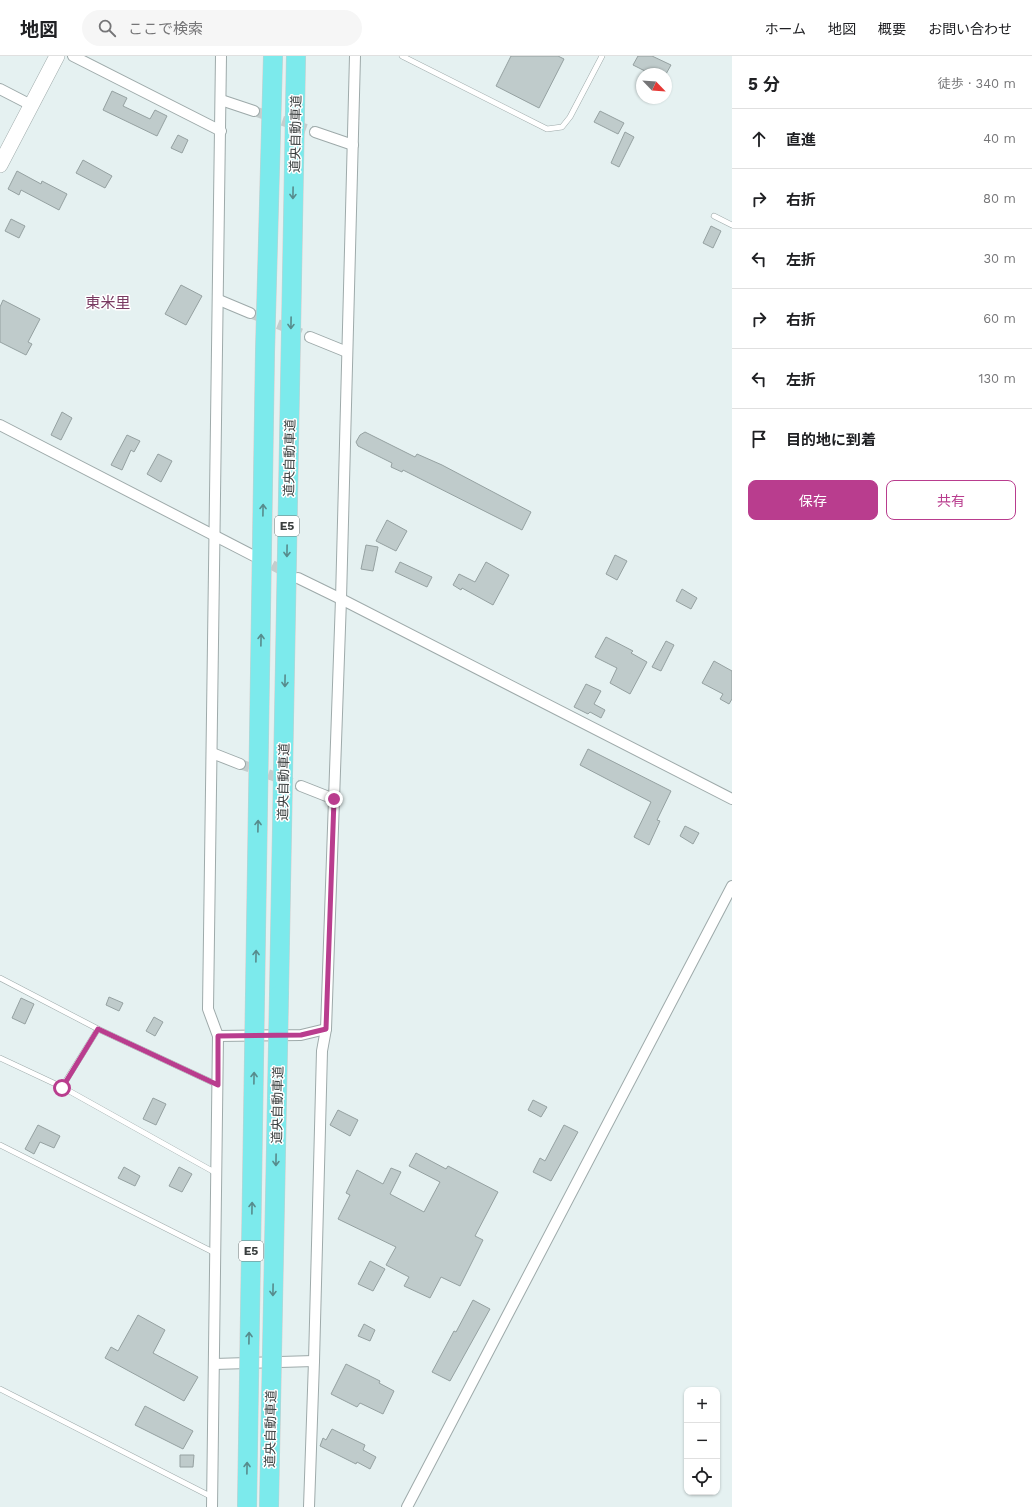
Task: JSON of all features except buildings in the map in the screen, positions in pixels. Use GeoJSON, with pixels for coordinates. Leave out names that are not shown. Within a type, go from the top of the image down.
{"type":"FeatureCollection","features":[{"type":"Feature","properties":{"kind":"highway","name":"道央自動車道"},"geometry":{"type":"LineString","coordinates":[[247,1507],[266,352],[273,56]]}},
{"type":"Feature","properties":{"kind":"highway","name":"道央自動車道"},"geometry":{"type":"LineString","coordinates":[[269,1507],[296,56]]}},
{"type":"Feature","properties":{"kind":"main road"},"geometry":{"type":"LineString","coordinates":[[0,165],[57,56]]}},
{"type":"Feature","properties":{"kind":"street"},"geometry":{"type":"LineString","coordinates":[[73,56],[221,131]]}},
{"type":"Feature","properties":{"kind":"street"},"geometry":{"type":"LineString","coordinates":[[212,1502],[218,1036],[208,1009],[219,300],[221,56]]}},
{"type":"Feature","properties":{"kind":"street"},"geometry":{"type":"LineString","coordinates":[[309,1507],[322,1051],[326,1029],[341,599],[355,56]]}},
{"type":"Feature","properties":{"kind":"street"},"geometry":{"type":"LineString","coordinates":[[0,89],[32,105]]}},
{"type":"Feature","properties":{"kind":"street"},"geometry":{"type":"LineString","coordinates":[[221,100],[254,111]]}},
{"type":"Feature","properties":{"kind":"street"},"geometry":{"type":"LineString","coordinates":[[315,132],[353,145]]}},
{"type":"Feature","properties":{"kind":"street"},"geometry":{"type":"LineString","coordinates":[[219,300],[250,313]]}},
{"type":"Feature","properties":{"kind":"street"},"geometry":{"type":"LineString","coordinates":[[310,337],[348,352]]}},
{"type":"Feature","properties":{"kind":"street"},"geometry":{"type":"LineString","coordinates":[[0,425],[254,556]]}},
{"type":"Feature","properties":{"kind":"street"},"geometry":{"type":"LineString","coordinates":[[298,578],[732,799]]}},
{"type":"Feature","properties":{"kind":"street"},"geometry":{"type":"LineString","coordinates":[[212,754],[240,764]]}},
{"type":"Feature","properties":{"kind":"street"},"geometry":{"type":"LineString","coordinates":[[301,786],[334,799]]}},
{"type":"Feature","properties":{"kind":"street"},"geometry":{"type":"LineString","coordinates":[[407,1507],[732,886]]}},
{"type":"Feature","properties":{"kind":"street"},"geometry":{"type":"LineString","coordinates":[[218,1036],[301,1035],[326,1029]]}},
{"type":"Feature","properties":{"kind":"street"},"geometry":{"type":"LineString","coordinates":[[214,1364],[314,1361]]}},
{"type":"Feature","properties":{"kind":"lane"},"geometry":{"type":"LineString","coordinates":[[402,56],[547,129],[562,128],[570,117],[602,56]]}},
{"type":"Feature","properties":{"kind":"lane"},"geometry":{"type":"LineString","coordinates":[[714,216],[732,225]]}},
{"type":"Feature","properties":{"kind":"lane"},"geometry":{"type":"LineString","coordinates":[[0,978],[98,1029],[218,1085]]}},
{"type":"Feature","properties":{"kind":"lane"},"geometry":{"type":"LineString","coordinates":[[62,1088],[98,1029]]}},
{"type":"Feature","properties":{"kind":"lane"},"geometry":{"type":"LineString","coordinates":[[0,1058],[62,1088],[217,1173]]}},
{"type":"Feature","properties":{"kind":"lane"},"geometry":{"type":"LineString","coordinates":[[0,1145],[215,1253]]}},
{"type":"Feature","properties":{"kind":"lane"},"geometry":{"type":"LineString","coordinates":[[0,1389],[212,1502]]}},
{"type":"Feature","properties":{"kind":"tunnel"},"geometry":{"type":"LineString","coordinates":[[254,111],[315,132]]}},
{"type":"Feature","properties":{"kind":"tunnel"},"geometry":{"type":"LineString","coordinates":[[250,313],[310,337]]}},
{"type":"Feature","properties":{"kind":"tunnel"},"geometry":{"type":"LineString","coordinates":[[259,558],[289,574]]}},
{"type":"Feature","properties":{"kind":"tunnel"},"geometry":{"type":"LineString","coordinates":[[240,764],[301,786]]}},
{"type":"Feature","properties":{"kind":"district","name":"東米里"},"geometry":{"type":"Point","coordinates":[108,303]}},
{"type":"Feature","properties":{"kind":"route"},"geometry":{"type":"LineString","coordinates":[[62,1088],[98,1029],[218,1085],[218,1036],[301,1035],[326,1029],[334,799]]}}]}
